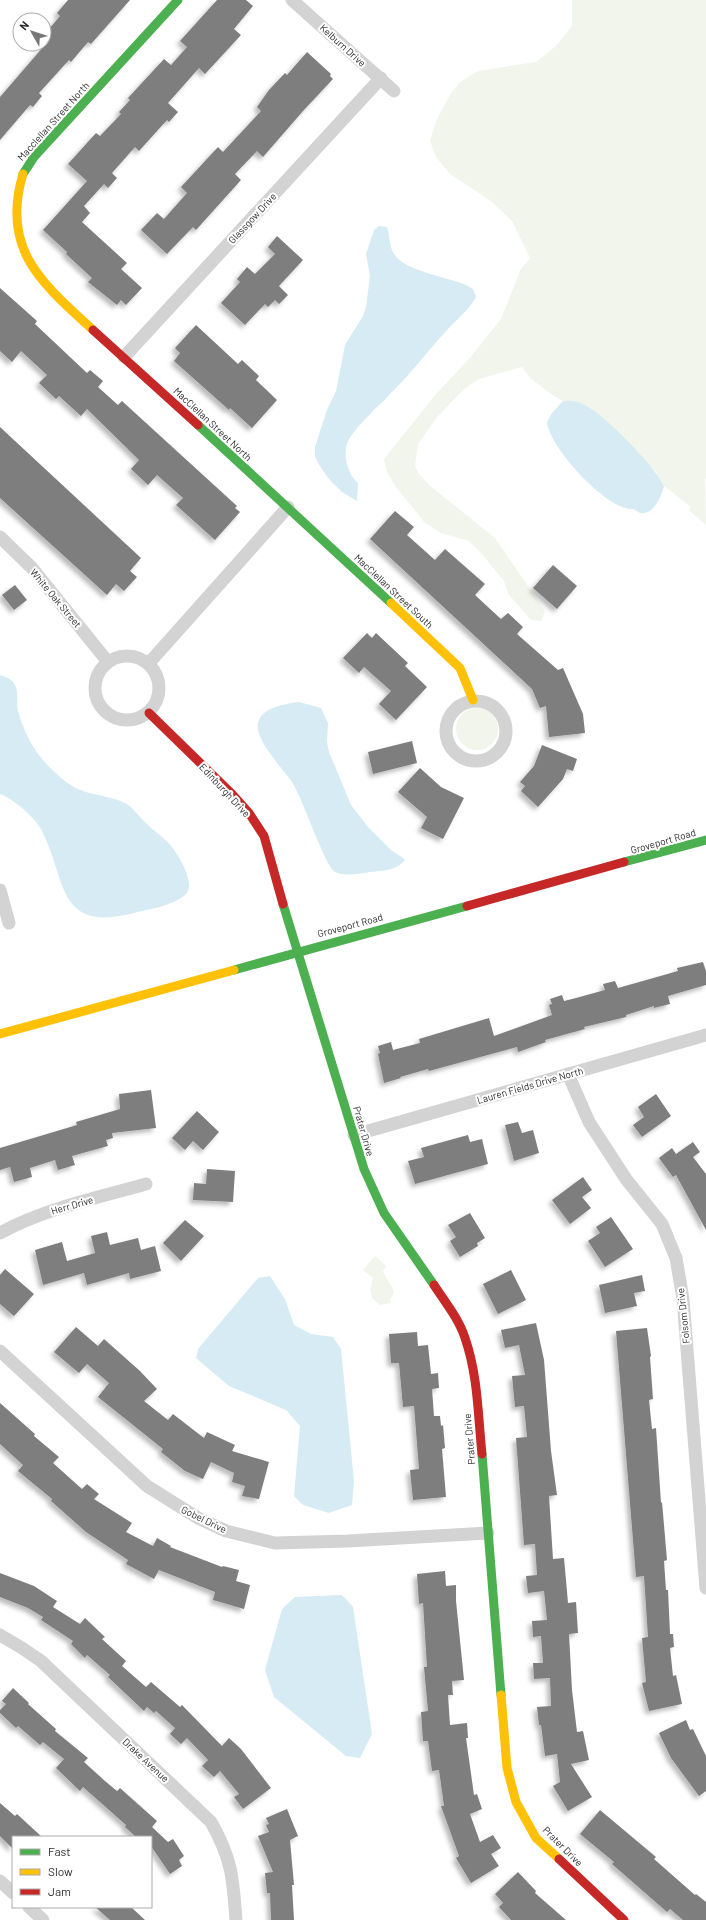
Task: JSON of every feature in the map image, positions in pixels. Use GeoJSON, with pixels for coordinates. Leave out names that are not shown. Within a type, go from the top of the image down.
{"type":"FeatureCollection","features":[{"type":"Feature","properties":{"kind":"street","name":"Macclellan Street North"},"geometry":{"type":"LineString","coordinates":[[124,357],[30,272],[19,258],[11,235],[9,221],[10,206],[21,174],[34,157],[178,0]]}},
{"type":"Feature","properties":{"kind":"street","name":"Kelburn Drive"},"geometry":{"type":"LineString","coordinates":[[292,0],[394,91]]}},
{"type":"Feature","properties":{"kind":"street","name":"Glassgow Drive"},"geometry":{"type":"LineString","coordinates":[[124,357],[381,78]]}},
{"type":"Feature","properties":{"kind":"street","name":"MacClellan Street North"},"geometry":{"type":"LineString","coordinates":[[124,357],[288,507]]}},
{"type":"Feature","properties":{"kind":"street"},"geometry":{"type":"LineString","coordinates":[[149,663],[288,507]]}},
{"type":"Feature","properties":{"kind":"street","name":"MacClellan Street South"},"geometry":{"type":"LineString","coordinates":[[288,507],[460,668],[472,700]]}},
{"type":"Feature","properties":{"kind":"street","name":"White Oak Street"},"geometry":{"type":"LineString","coordinates":[[0,537],[32,568],[108,662]]}},
{"type":"Feature","properties":{"kind":"street"},"geometry":{"type":"LineString","coordinates":[[128,655],[139,657],[149,663],[156,672],[160,682],[160,694],[156,704],[149,713],[130,721],[119,720],[102,708],[97,699],[95,684],[100,670],[108,662],[118,657],[128,655]]}},
{"type":"Feature","properties":{"kind":"street"},"geometry":{"type":"LineString","coordinates":[[472,700],[486,702],[498,709],[505,721],[506,735],[502,748],[492,757],[479,762],[465,760],[453,753],[446,741],[445,727],[450,714],[460,705],[472,700]]}},
{"type":"Feature","properties":{"kind":"street","name":"Edinburgh Drive"},"geometry":{"type":"LineString","coordinates":[[149,713],[232,794],[249,814],[264,836],[296,951]]}},
{"type":"Feature","properties":{"kind":"street","name":"Groveport Road"},"geometry":{"type":"LineString","coordinates":[[0,1034],[296,951],[706,840]]}},
{"type":"Feature","properties":{"kind":"street"},"geometry":{"type":"LineString","coordinates":[[0,890],[10,923]]}},
{"type":"Feature","properties":{"kind":"street","name":"Prater Drive"},"geometry":{"type":"LineString","coordinates":[[296,951],[308,983],[364,1169],[384,1213],[436,1286],[466,1337],[476,1386],[507,1768],[516,1802],[536,1838],[624,1920]]}},
{"type":"Feature","properties":{"kind":"street","name":"Lauren Fields Drive North"},"geometry":{"type":"LineString","coordinates":[[354,1135],[706,1035]]}},
{"type":"Feature","properties":{"kind":"street","name":"Folsom Drive"},"geometry":{"type":"LineString","coordinates":[[568,1074],[589,1122],[626,1179],[662,1224],[676,1258],[683,1299],[706,1588]]}},
{"type":"Feature","properties":{"kind":"street","name":"Herr Drive"},"geometry":{"type":"LineString","coordinates":[[0,1233],[52,1210],[146,1184]]}},
{"type":"Feature","properties":{"kind":"street","name":"Gobel Drive"},"geometry":{"type":"LineString","coordinates":[[0,1351],[147,1486],[198,1518],[226,1530],[275,1543],[348,1541],[488,1533]]}},
{"type":"Feature","properties":{"kind":"street","name":"Drake Avenue"},"geometry":{"type":"LineString","coordinates":[[0,1635],[17,1644],[40,1661],[211,1822],[224,1845],[231,1865],[236,1920]]}},
{"type":"Feature","properties":{"kind":"street"},"geometry":{"type":"LineString","coordinates":[[0,1881],[12,1892]]}},
{"type":"Feature","properties":{"kind":"street"},"geometry":{"type":"LineString","coordinates":[[30,1908],[43,1920]]}},
{"type":"Feature","properties":{"kind":"shaded area"},"geometry":{"type":"Polygon","coordinates":[[[572,0],[706,0],[706,525],[689,510],[691,507],[664,486],[656,472],[604,419],[588,406],[575,401],[563,401],[554,396],[530,378],[522,367],[479,379],[464,389],[437,417],[418,444],[415,466],[419,474],[429,485],[495,538],[545,611],[541,621],[531,620],[509,595],[504,581],[469,541],[441,533],[425,523],[396,487],[387,472],[384,459],[437,393],[469,359],[501,319],[521,269],[530,258],[512,221],[491,201],[450,174],[436,157],[430,141],[437,119],[450,95],[459,83],[478,71],[536,62],[556,46],[572,26],[572,0]]]}},
{"type":"Feature","properties":{"kind":"shaded area"},"geometry":{"type":"Polygon","coordinates":[[[473,708],[481,708],[489,711],[495,717],[498,729],[495,741],[489,747],[481,750],[473,750],[465,747],[459,741],[456,733],[456,725],[459,717],[465,711],[473,708]]]}},
{"type":"Feature","properties":{"kind":"shaded area"},"geometry":{"type":"Polygon","coordinates":[[[375,1256],[386,1266],[383,1271],[394,1293],[390,1300],[391,1303],[380,1305],[372,1298],[370,1290],[373,1278],[363,1270],[375,1256]]]}},
{"type":"Feature","properties":{"kind":"water"},"geometry":{"type":"Polygon","coordinates":[[[379,226],[387,227],[392,251],[399,260],[416,269],[466,285],[473,289],[476,297],[467,310],[399,385],[354,431],[347,444],[346,460],[349,470],[358,483],[357,501],[342,492],[328,478],[315,456],[315,447],[327,410],[336,391],[345,345],[363,316],[366,307],[370,276],[366,254],[374,230],[379,226]]]}},
{"type":"Feature","properties":{"kind":"water"},"geometry":{"type":"Polygon","coordinates":[[[563,401],[578,402],[587,406],[606,420],[641,455],[664,486],[654,508],[645,513],[639,513],[634,509],[623,507],[610,500],[582,476],[569,461],[558,447],[550,433],[547,422],[552,413],[563,401]]]}},
{"type":"Feature","properties":{"kind":"water"},"geometry":{"type":"Polygon","coordinates":[[[0,675],[10,679],[15,685],[17,691],[18,711],[22,723],[31,743],[43,761],[59,776],[76,788],[89,793],[118,800],[134,810],[144,822],[175,851],[186,871],[188,878],[189,885],[185,895],[174,902],[160,907],[109,917],[90,916],[77,909],[68,898],[50,849],[35,820],[18,804],[0,794],[0,675]]]}},
{"type":"Feature","properties":{"kind":"water"},"geometry":{"type":"Polygon","coordinates":[[[299,702],[321,708],[328,723],[327,742],[329,752],[351,805],[368,827],[391,850],[405,860],[398,866],[385,870],[358,874],[335,872],[331,867],[297,791],[265,745],[258,730],[258,723],[264,713],[281,705],[299,702]]]}},
{"type":"Feature","properties":{"kind":"water"},"geometry":{"type":"Polygon","coordinates":[[[270,1276],[285,1299],[294,1325],[311,1334],[333,1337],[341,1349],[354,1481],[352,1505],[329,1513],[303,1505],[294,1496],[300,1426],[286,1410],[229,1386],[196,1358],[198,1349],[258,1278],[270,1276]]]}},
{"type":"Feature","properties":{"kind":"water"},"geometry":{"type":"Polygon","coordinates":[[[342,1595],[353,1607],[372,1734],[360,1758],[346,1756],[274,1697],[265,1670],[282,1609],[295,1597],[342,1595]]]}},
{"type":"Feature","properties":{"kind":"building"},"geometry":{"type":"Polygon","coordinates":[[[68,0],[130,0],[91,44],[88,42],[71,62],[69,60],[39,93],[42,96],[33,107],[30,105],[0,140],[0,97],[39,52],[52,52],[52,26],[60,16],[57,13],[68,0]]]}},
{"type":"Feature","properties":{"kind":"building"},"geometry":{"type":"Polygon","coordinates":[[[217,0],[246,0],[253,6],[234,29],[241,35],[205,74],[199,68],[168,103],[178,112],[169,122],[167,120],[139,151],[135,147],[112,173],[117,178],[108,188],[104,184],[84,206],[90,213],[82,222],[127,263],[121,269],[142,288],[126,305],[121,300],[117,305],[88,282],[92,278],[43,230],[87,181],[68,164],[96,133],[100,136],[121,114],[119,112],[130,100],[128,98],[164,59],[171,65],[187,47],[180,41],[217,0]]]}},
{"type":"Feature","properties":{"kind":"building"},"geometry":{"type":"Polygon","coordinates":[[[307,52],[331,74],[330,76],[333,79],[263,157],[257,151],[235,174],[241,180],[196,230],[193,227],[167,254],[141,230],[157,213],[164,219],[187,193],[181,187],[218,147],[223,152],[261,111],[257,107],[269,90],[285,73],[287,75],[307,52]]]}},
{"type":"Feature","properties":{"kind":"building"},"geometry":{"type":"Polygon","coordinates":[[[277,236],[303,260],[279,286],[288,295],[279,304],[275,300],[268,307],[265,304],[245,325],[221,303],[240,282],[237,279],[247,267],[255,274],[275,254],[268,247],[277,236]]]}},
{"type":"Feature","properties":{"kind":"building"},"geometry":{"type":"Polygon","coordinates":[[[0,288],[37,321],[35,324],[87,373],[90,370],[103,381],[98,387],[118,405],[122,401],[237,506],[235,508],[240,512],[215,540],[176,505],[183,498],[157,475],[148,485],[131,469],[139,460],[87,409],[81,416],[59,396],[56,399],[39,383],[47,375],[21,351],[12,362],[0,351],[0,288]]]}},
{"type":"Feature","properties":{"kind":"building"},"geometry":{"type":"Polygon","coordinates":[[[196,325],[238,364],[242,360],[259,376],[256,380],[277,400],[252,428],[230,408],[229,410],[174,361],[180,353],[175,348],[196,325]]]}},
{"type":"Feature","properties":{"kind":"building"},"geometry":{"type":"Polygon","coordinates":[[[0,427],[141,558],[130,571],[137,577],[124,591],[116,584],[107,595],[0,498],[0,427]]]}},
{"type":"Feature","properties":{"kind":"building"},"geometry":{"type":"Polygon","coordinates":[[[395,511],[414,527],[407,535],[435,560],[445,549],[485,584],[475,595],[501,619],[508,613],[523,627],[517,634],[558,670],[563,668],[583,714],[585,733],[549,737],[546,706],[540,708],[532,689],[370,539],[395,511]]]}},
{"type":"Feature","properties":{"kind":"building"},"geometry":{"type":"Polygon","coordinates":[[[553,565],[577,586],[557,609],[533,588],[553,565]]]}},
{"type":"Feature","properties":{"kind":"building"},"geometry":{"type":"Polygon","coordinates":[[[15,585],[27,600],[14,610],[2,595],[15,585]]]}},
{"type":"Feature","properties":{"kind":"building"},"geometry":{"type":"Polygon","coordinates":[[[367,633],[372,638],[376,633],[408,663],[405,666],[427,687],[396,720],[379,704],[391,691],[364,667],[359,673],[343,658],[367,633]]]}},
{"type":"Feature","properties":{"kind":"building"},"geometry":{"type":"Polygon","coordinates":[[[412,741],[417,763],[373,774],[368,752],[412,741]]]}},
{"type":"Feature","properties":{"kind":"building"},"geometry":{"type":"Polygon","coordinates":[[[542,745],[577,759],[573,771],[567,769],[563,779],[538,807],[521,791],[525,786],[520,782],[534,766],[542,745]]]}},
{"type":"Feature","properties":{"kind":"building"},"geometry":{"type":"Polygon","coordinates":[[[420,768],[441,787],[464,798],[443,839],[421,828],[427,817],[398,792],[420,768]]]}},
{"type":"Feature","properties":{"kind":"building"},"geometry":{"type":"Polygon","coordinates":[[[703,962],[706,971],[706,985],[668,996],[670,1004],[654,1008],[654,1006],[626,1015],[626,1017],[584,1027],[585,1029],[545,1040],[546,1042],[518,1052],[517,1047],[429,1071],[428,1069],[384,1083],[378,1054],[380,1053],[378,1046],[391,1042],[393,1050],[420,1043],[419,1039],[489,1018],[494,1036],[552,1015],[549,1005],[552,1004],[550,999],[562,995],[564,1001],[605,990],[603,984],[615,981],[618,988],[678,971],[677,968],[703,962]]]}},
{"type":"Feature","properties":{"kind":"building"},"geometry":{"type":"Polygon","coordinates":[[[151,1090],[156,1128],[112,1133],[113,1138],[106,1140],[108,1146],[72,1156],[75,1165],[58,1170],[55,1160],[30,1168],[32,1177],[14,1182],[10,1167],[0,1170],[0,1148],[77,1125],[76,1122],[120,1109],[119,1094],[151,1090]]]}},
{"type":"Feature","properties":{"kind":"building"},"geometry":{"type":"Polygon","coordinates":[[[656,1094],[671,1116],[642,1137],[633,1125],[644,1117],[638,1107],[656,1094]]]}},
{"type":"Feature","properties":{"kind":"building"},"geometry":{"type":"Polygon","coordinates":[[[197,1111],[219,1132],[203,1150],[193,1141],[185,1150],[172,1138],[197,1111]]]}},
{"type":"Feature","properties":{"kind":"building"},"geometry":{"type":"Polygon","coordinates":[[[518,1122],[522,1133],[533,1130],[539,1153],[514,1161],[505,1125],[518,1122]]]}},
{"type":"Feature","properties":{"kind":"building"},"geometry":{"type":"Polygon","coordinates":[[[468,1135],[470,1142],[482,1139],[488,1164],[415,1184],[408,1161],[424,1157],[421,1148],[468,1135]]]}},
{"type":"Feature","properties":{"kind":"building"},"geometry":{"type":"Polygon","coordinates":[[[693,1142],[700,1152],[693,1157],[706,1174],[706,1230],[676,1175],[673,1177],[659,1158],[672,1148],[676,1154],[693,1142]]]}},
{"type":"Feature","properties":{"kind":"building"},"geometry":{"type":"Polygon","coordinates":[[[207,1169],[235,1171],[233,1202],[193,1200],[194,1183],[206,1184],[207,1169]]]}},
{"type":"Feature","properties":{"kind":"building"},"geometry":{"type":"Polygon","coordinates":[[[583,1177],[592,1190],[582,1197],[591,1208],[570,1224],[552,1200],[583,1177]]]}},
{"type":"Feature","properties":{"kind":"building"},"geometry":{"type":"Polygon","coordinates":[[[470,1213],[485,1238],[477,1243],[478,1246],[460,1257],[450,1241],[456,1237],[448,1225],[470,1213]]]}},
{"type":"Feature","properties":{"kind":"building"},"geometry":{"type":"Polygon","coordinates":[[[611,1217],[633,1249],[605,1267],[588,1241],[600,1233],[596,1227],[611,1217]]]}},
{"type":"Feature","properties":{"kind":"building"},"geometry":{"type":"Polygon","coordinates":[[[185,1220],[204,1236],[181,1261],[163,1243],[185,1220]]]}},
{"type":"Feature","properties":{"kind":"building"},"geometry":{"type":"Polygon","coordinates":[[[107,1232],[110,1245],[138,1238],[141,1250],[155,1246],[161,1271],[130,1279],[129,1273],[87,1285],[84,1273],[43,1285],[35,1250],[62,1242],[67,1261],[95,1253],[91,1236],[107,1232]]]}},
{"type":"Feature","properties":{"kind":"building"},"geometry":{"type":"Polygon","coordinates":[[[5,1269],[34,1294],[14,1316],[0,1304],[0,1275],[5,1269]]]}},
{"type":"Feature","properties":{"kind":"building"},"geometry":{"type":"Polygon","coordinates":[[[511,1270],[526,1300],[498,1314],[483,1284],[511,1270]]]}},
{"type":"Feature","properties":{"kind":"building"},"geometry":{"type":"Polygon","coordinates":[[[642,1275],[645,1291],[634,1293],[637,1306],[605,1313],[599,1285],[642,1275]]]}},
{"type":"Feature","properties":{"kind":"building"},"geometry":{"type":"Polygon","coordinates":[[[536,1323],[544,1360],[551,1451],[557,1495],[549,1496],[553,1559],[564,1558],[568,1603],[576,1602],[578,1633],[569,1634],[572,1690],[577,1732],[583,1731],[589,1760],[571,1764],[592,1797],[568,1811],[553,1786],[560,1782],[557,1754],[545,1756],[541,1725],[539,1725],[537,1707],[551,1706],[550,1678],[534,1679],[533,1663],[543,1663],[541,1636],[533,1637],[532,1621],[547,1620],[544,1591],[528,1593],[526,1576],[537,1575],[535,1544],[524,1545],[516,1438],[527,1437],[524,1406],[515,1407],[512,1376],[525,1375],[519,1345],[505,1348],[501,1330],[536,1323]]]}},
{"type":"Feature","properties":{"kind":"building"},"geometry":{"type":"Polygon","coordinates":[[[76,1327],[98,1346],[104,1339],[140,1371],[157,1389],[144,1401],[168,1420],[173,1414],[204,1438],[207,1432],[235,1445],[232,1451],[269,1462],[259,1499],[242,1496],[245,1486],[232,1482],[234,1473],[211,1462],[203,1479],[185,1471],[161,1452],[163,1449],[98,1397],[109,1383],[87,1364],[79,1373],[54,1352],[76,1327]]]}},
{"type":"Feature","properties":{"kind":"building"},"geometry":{"type":"Polygon","coordinates":[[[647,1328],[651,1356],[653,1399],[649,1400],[652,1429],[656,1428],[661,1503],[662,1502],[667,1560],[664,1561],[666,1590],[668,1590],[670,1634],[673,1634],[674,1647],[670,1648],[673,1676],[676,1675],[682,1704],[649,1711],[642,1683],[646,1682],[642,1638],[648,1637],[644,1576],[636,1577],[616,1331],[647,1328]]]}},
{"type":"Feature","properties":{"kind":"building"},"geometry":{"type":"Polygon","coordinates":[[[417,1332],[418,1346],[428,1345],[431,1374],[438,1373],[439,1388],[432,1389],[434,1416],[440,1416],[441,1426],[443,1425],[445,1448],[442,1449],[446,1497],[413,1500],[410,1470],[419,1469],[414,1406],[403,1407],[399,1363],[391,1363],[389,1334],[417,1332]]]}},
{"type":"Feature","properties":{"kind":"building"},"geometry":{"type":"Polygon","coordinates":[[[0,1403],[35,1434],[34,1436],[59,1457],[53,1463],[82,1489],[87,1484],[99,1494],[94,1499],[132,1523],[126,1532],[153,1546],[157,1538],[171,1546],[170,1547],[222,1567],[239,1570],[236,1581],[250,1585],[244,1609],[213,1600],[215,1592],[159,1570],[154,1579],[126,1564],[128,1560],[86,1532],[51,1501],[52,1499],[18,1471],[23,1465],[0,1444],[0,1403]]]}},
{"type":"Feature","properties":{"kind":"building"},"geometry":{"type":"Polygon","coordinates":[[[445,1571],[446,1586],[456,1585],[456,1601],[464,1680],[452,1681],[453,1695],[448,1695],[450,1725],[467,1723],[468,1738],[466,1738],[474,1795],[477,1794],[482,1809],[470,1814],[480,1842],[493,1835],[501,1848],[491,1854],[499,1866],[471,1883],[456,1858],[459,1856],[441,1806],[444,1806],[439,1770],[432,1771],[428,1741],[423,1741],[421,1712],[428,1711],[424,1667],[427,1667],[423,1603],[419,1604],[417,1574],[445,1571]]]}},
{"type":"Feature","properties":{"kind":"building"},"geometry":{"type":"Polygon","coordinates":[[[0,1573],[34,1586],[57,1601],[53,1607],[80,1624],[85,1618],[105,1637],[102,1639],[126,1661],[122,1666],[146,1687],[151,1682],[180,1707],[182,1705],[222,1746],[229,1738],[241,1749],[271,1788],[243,1809],[234,1797],[239,1794],[220,1771],[214,1777],[202,1766],[208,1760],[187,1738],[181,1744],[170,1734],[175,1728],[156,1711],[154,1713],[147,1707],[144,1711],[108,1677],[110,1675],[87,1655],[85,1658],[71,1644],[73,1641],[41,1620],[43,1617],[28,1608],[0,1597],[0,1573]]]}},
{"type":"Feature","properties":{"kind":"building"},"geometry":{"type":"Polygon","coordinates":[[[13,1688],[29,1703],[28,1704],[56,1729],[55,1731],[88,1758],[84,1762],[117,1791],[120,1788],[157,1821],[152,1827],[168,1842],[173,1839],[184,1856],[179,1860],[182,1866],[170,1874],[152,1847],[152,1836],[135,1836],[125,1827],[126,1825],[83,1787],[80,1791],[56,1768],[64,1759],[43,1742],[40,1745],[18,1726],[16,1728],[0,1713],[0,1710],[6,1704],[2,1701],[13,1688]]]}},
{"type":"Feature","properties":{"kind":"building"},"geometry":{"type":"Polygon","coordinates":[[[686,1720],[690,1730],[693,1729],[706,1756],[706,1791],[699,1796],[671,1758],[659,1733],[686,1720]]]}},
{"type":"Feature","properties":{"kind":"building"},"geometry":{"type":"Polygon","coordinates":[[[0,1803],[15,1816],[17,1814],[41,1836],[12,1836],[12,1848],[0,1836],[0,1803]]]}},
{"type":"Feature","properties":{"kind":"building"},"geometry":{"type":"Polygon","coordinates":[[[287,1809],[298,1836],[290,1840],[294,1885],[292,1885],[294,1920],[271,1920],[270,1893],[267,1893],[265,1873],[273,1872],[258,1836],[269,1832],[266,1825],[269,1824],[266,1818],[287,1809]]]}},
{"type":"Feature","properties":{"kind":"building"},"geometry":{"type":"Polygon","coordinates":[[[600,1810],[656,1857],[654,1859],[695,1895],[696,1894],[706,1902],[706,1920],[683,1920],[670,1909],[667,1912],[612,1864],[614,1862],[580,1834],[600,1810]]]}},
{"type":"Feature","properties":{"kind":"building"},"geometry":{"type":"Polygon","coordinates":[[[518,1872],[536,1891],[535,1893],[566,1920],[511,1920],[499,1907],[503,1903],[495,1894],[518,1872]]]}},
{"type":"Feature","properties":{"kind":"building"},"geometry":{"type":"Polygon","coordinates":[[[96,1908],[132,1908],[145,1920],[110,1920],[96,1908]]]}},
{"type":"Feature","properties":{"kind":"traffic: fast"},"geometry":{"type":"LineString","coordinates":[[23,174],[34,157],[178,0]]}},
{"type":"Feature","properties":{"kind":"traffic: fast"},"geometry":{"type":"LineString","coordinates":[[198,425],[391,603]]}},
{"type":"Feature","properties":{"kind":"traffic: fast"},"geometry":{"type":"LineString","coordinates":[[624,862],[706,840]]}},
{"type":"Feature","properties":{"kind":"traffic: fast"},"geometry":{"type":"LineString","coordinates":[[283,904],[364,1169],[384,1213],[434,1285]]}},
{"type":"Feature","properties":{"kind":"traffic: fast"},"geometry":{"type":"LineString","coordinates":[[234,970],[467,906]]}},
{"type":"Feature","properties":{"kind":"traffic: fast"},"geometry":{"type":"LineString","coordinates":[[482,1454],[501,1695]]}},
{"type":"Feature","properties":{"kind":"traffic: slow"},"geometry":{"type":"LineString","coordinates":[[23,174],[17,201],[17,224],[22,245],[31,263],[43,280],[58,297],[93,330]]}},
{"type":"Feature","properties":{"kind":"traffic: slow"},"geometry":{"type":"LineString","coordinates":[[391,603],[460,668],[473,700]]}},
{"type":"Feature","properties":{"kind":"traffic: slow"},"geometry":{"type":"LineString","coordinates":[[0,1034],[234,970]]}},
{"type":"Feature","properties":{"kind":"traffic: slow"},"geometry":{"type":"LineString","coordinates":[[501,1695],[507,1768],[516,1802],[536,1838],[559,1859]]}},
{"type":"Feature","properties":{"kind":"traffic: jam"},"geometry":{"type":"LineString","coordinates":[[93,330],[198,425]]}},
{"type":"Feature","properties":{"kind":"traffic: jam"},"geometry":{"type":"LineString","coordinates":[[149,713],[232,794],[249,813],[264,836],[283,904]]}},
{"type":"Feature","properties":{"kind":"traffic: jam"},"geometry":{"type":"LineString","coordinates":[[467,906],[624,862]]}},
{"type":"Feature","properties":{"kind":"traffic: jam"},"geometry":{"type":"LineString","coordinates":[[434,1285],[459,1324],[465,1338],[473,1366],[482,1454]]}},
{"type":"Feature","properties":{"kind":"traffic: jam"},"geometry":{"type":"LineString","coordinates":[[559,1859],[624,1920]]}}]}
